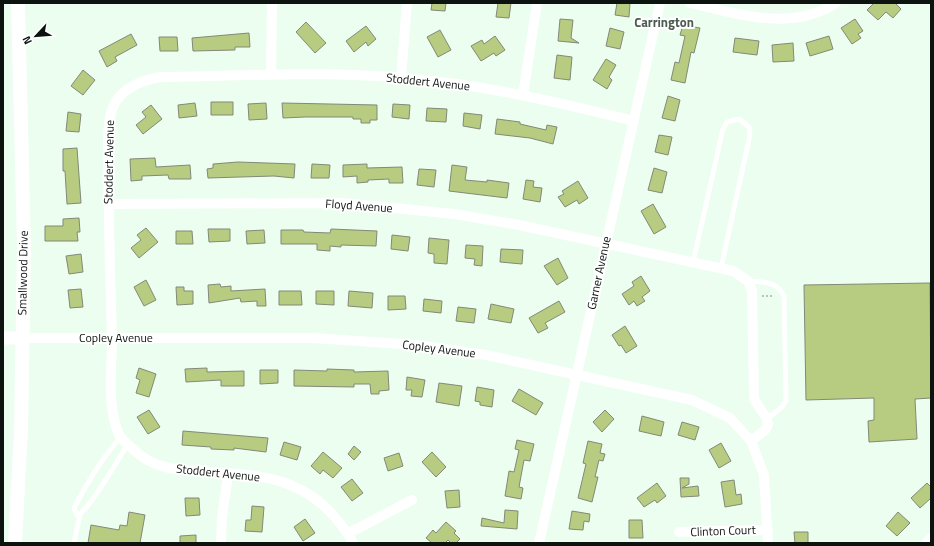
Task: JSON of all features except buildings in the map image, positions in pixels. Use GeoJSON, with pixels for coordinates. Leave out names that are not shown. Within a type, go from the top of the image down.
{"type":"FeatureCollection","features":[{"type":"Feature","properties":{"kind":"main road","name":"Smallwood Drive"},"geometry":{"type":"LineString","coordinates":[[15,543],[21,430],[24,247],[18,3]]}},
{"type":"Feature","properties":{"kind":"street"},"geometry":{"type":"LineString","coordinates":[[270,75],[272,3]]}},
{"type":"Feature","properties":{"kind":"street"},"geometry":{"type":"LineString","coordinates":[[401,78],[407,3]]}},
{"type":"Feature","properties":{"kind":"street"},"geometry":{"type":"LineString","coordinates":[[524,95],[538,3]]}},
{"type":"Feature","properties":{"kind":"street","name":"Garner Avenue"},"geometry":{"type":"LineString","coordinates":[[539,543],[660,3]]}},
{"type":"Feature","properties":{"kind":"street"},"geometry":{"type":"LineString","coordinates":[[690,3],[764,19],[786,20],[818,13],[836,3]]}},
{"type":"Feature","properties":{"kind":"street","name":"Stoddert Avenue"},"geometry":{"type":"LineString","coordinates":[[353,543],[348,533],[325,506],[303,490],[289,483],[272,479],[167,468],[145,458],[124,440],[112,410],[111,396],[112,338],[109,115],[112,106],[124,91],[142,80],[160,77],[270,75],[401,78],[524,95],[634,121]]}},
{"type":"Feature","properties":{"kind":"street","name":"Floyd Avenue"},"geometry":{"type":"LineString","coordinates":[[109,204],[344,203],[454,214],[606,242],[694,262],[733,271],[748,281]]}},
{"type":"Feature","properties":{"kind":"street"},"geometry":{"type":"LineString","coordinates":[[748,281],[752,291],[754,398],[767,419],[768,425],[765,430],[751,441]]}},
{"type":"Feature","properties":{"kind":"street","name":"Copley Avenue"},"geometry":{"type":"LineString","coordinates":[[3,338],[314,338],[402,344],[483,354],[692,400],[704,404],[730,418],[751,441],[764,475],[768,543]]}},
{"type":"Feature","properties":{"kind":"street"},"geometry":{"type":"LineString","coordinates":[[221,543],[222,518],[228,474]]}},
{"type":"Feature","properties":{"kind":"street"},"geometry":{"type":"LineString","coordinates":[[348,533],[412,500]]}},
{"type":"Feature","properties":{"kind":"street","name":"Clinton Court"},"geometry":{"type":"LineString","coordinates":[[679,532],[768,530]]}},
{"type":"Feature","properties":{"kind":"street"},"geometry":{"type":"LineString","coordinates":[[926,543],[931,538]]}},
{"type":"Feature","properties":{"kind":"lane"},"geometry":{"type":"LineString","coordinates":[[694,262],[723,129],[727,122],[739,119],[749,127],[750,135],[721,269]]}},
{"type":"Feature","properties":{"kind":"lane"},"geometry":{"type":"LineString","coordinates":[[748,281],[772,283],[778,286],[784,296],[786,401],[782,408],[767,419]]}},
{"type":"Feature","properties":{"kind":"lane"},"geometry":{"type":"LineString","coordinates":[[80,515],[74,511],[78,500],[108,452],[124,440]]}},
{"type":"Feature","properties":{"kind":"lane"},"geometry":{"type":"LineString","coordinates":[[74,543],[80,515],[97,494],[124,440]]}},
{"type":"Feature","properties":{"kind":"path"},"geometry":{"type":"LineString","coordinates":[[752,297],[784,296]]}},
{"type":"Feature","properties":{"kind":"district","name":"Carrington"},"geometry":{"type":"Point","coordinates":[664,22]}}]}
